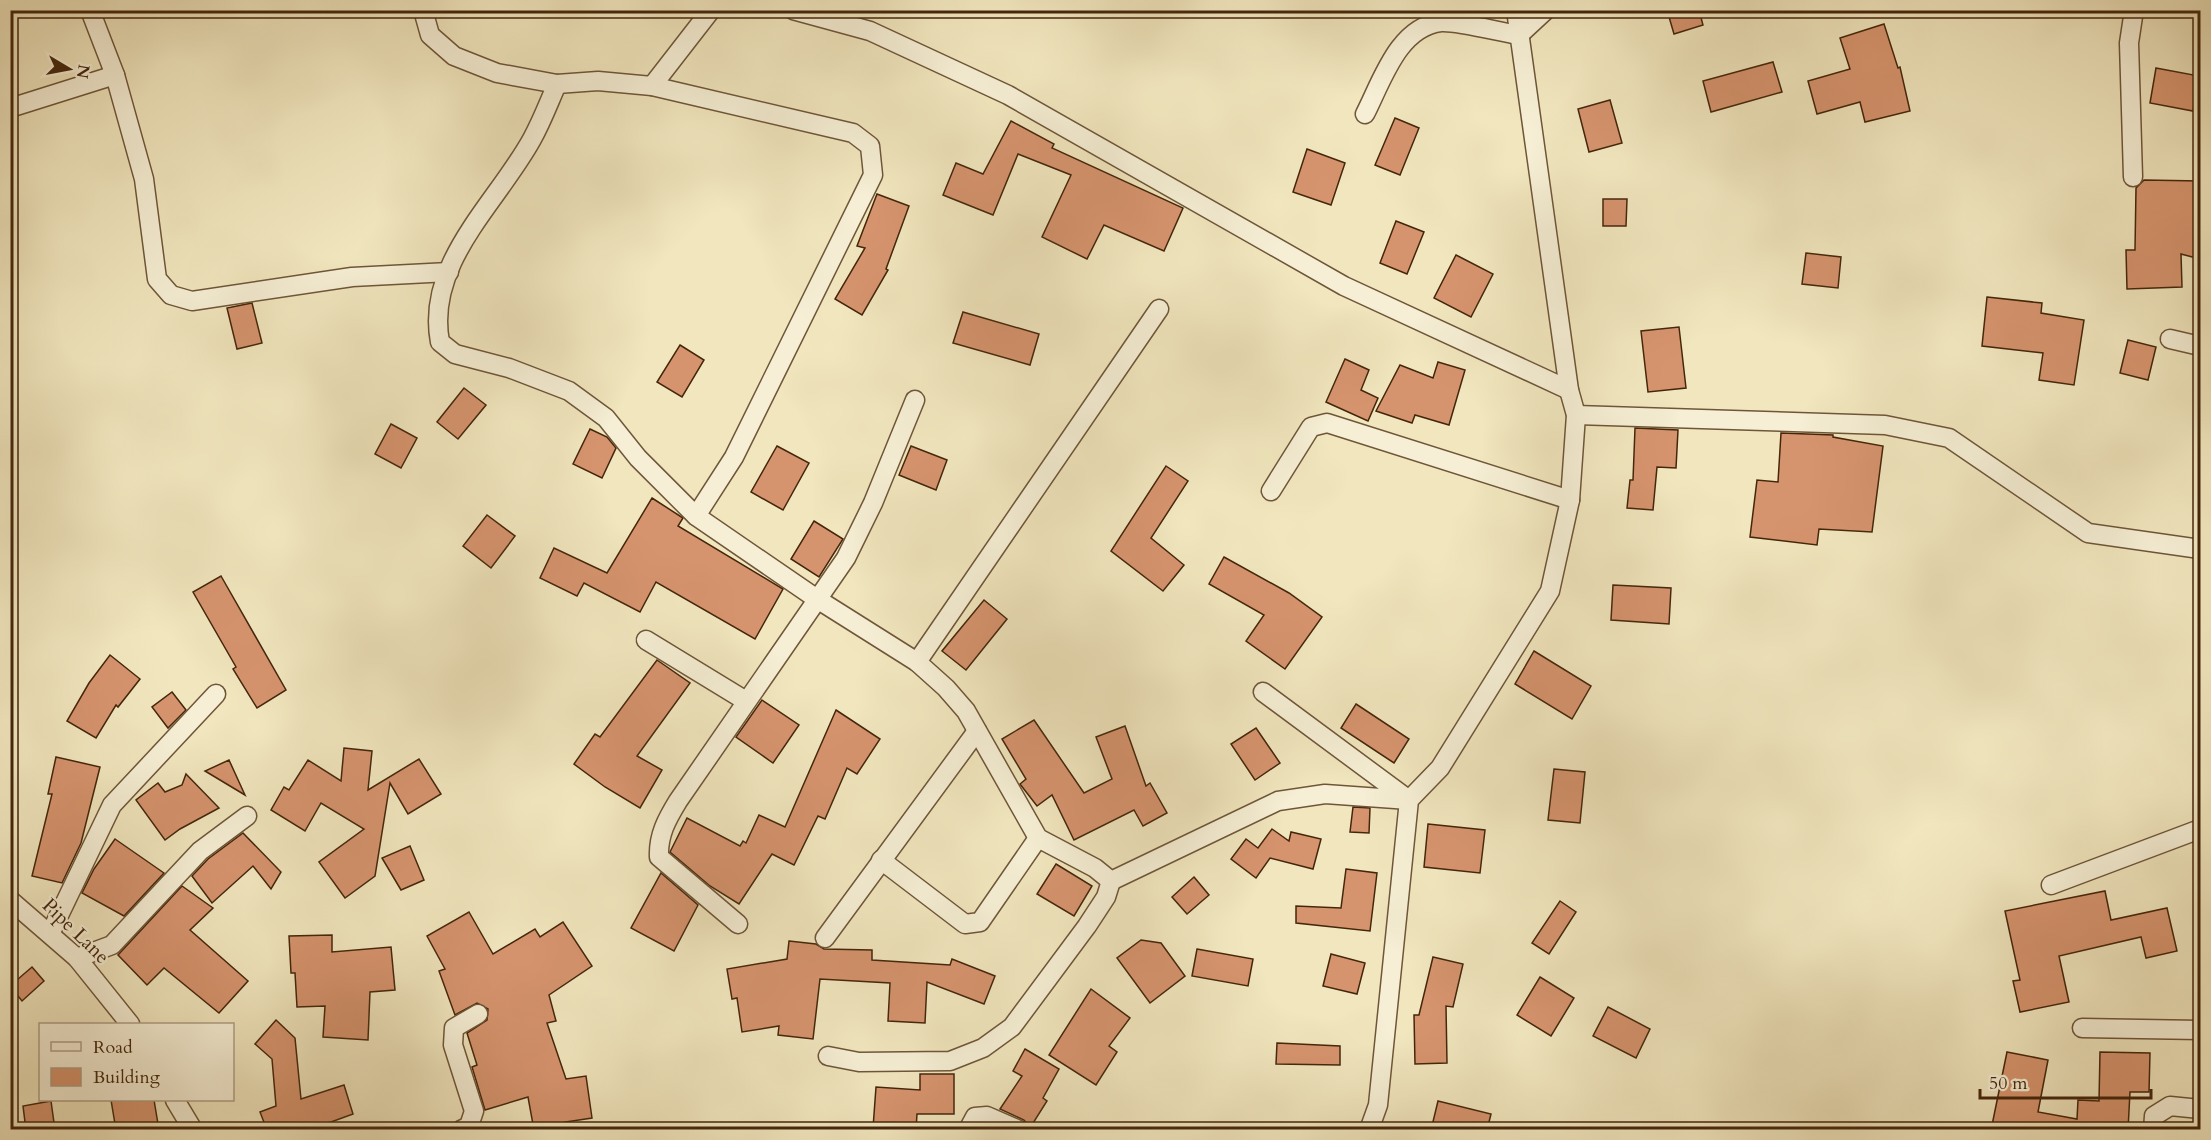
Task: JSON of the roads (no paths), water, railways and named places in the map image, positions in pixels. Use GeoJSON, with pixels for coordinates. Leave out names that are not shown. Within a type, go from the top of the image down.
{"type":"FeatureCollection","features":[{"type":"Feature","properties":{"kind":"street"},"geometry":{"type":"LineString","coordinates":[[90,10],[115,75],[144,179],[157,279],[171,295],[192,302],[352,277],[449,272]]}},
{"type":"Feature","properties":{"kind":"street"},"geometry":{"type":"LineString","coordinates":[[423,10],[429,35],[454,56],[496,73],[557,84],[598,81],[652,86],[853,133],[870,146],[873,175],[734,457],[696,516]]}},
{"type":"Feature","properties":{"kind":"street"},"geometry":{"type":"LineString","coordinates":[[652,86],[711,10]]}},
{"type":"Feature","properties":{"kind":"street"},"geometry":{"type":"LineString","coordinates":[[793,10],[870,32],[1008,95],[1344,286],[1569,390]]}},
{"type":"Feature","properties":{"kind":"street"},"geometry":{"type":"LineString","coordinates":[[1369,1130],[1378,1105],[1409,800],[1440,768],[1550,591],[1570,500],[1576,415],[1569,390],[1516,10]]}},
{"type":"Feature","properties":{"kind":"street"},"geometry":{"type":"LineString","coordinates":[[1519,35],[1546,10]]}},
{"type":"Feature","properties":{"kind":"street"},"geometry":{"type":"LineString","coordinates":[[2133,177],[2129,43],[2134,10]]}},
{"type":"Feature","properties":{"kind":"street"},"geometry":{"type":"LineString","coordinates":[[1365,114],[1401,44],[1420,29],[1442,22],[1519,35]]}},
{"type":"Feature","properties":{"kind":"street"},"geometry":{"type":"LineString","coordinates":[[10,108],[115,75]]}},
{"type":"Feature","properties":{"kind":"street"},"geometry":{"type":"LineString","coordinates":[[557,84],[532,139],[460,247],[440,294],[436,321],[440,342],[455,354],[509,368],[569,391],[606,418],[638,458],[696,516],[817,599],[917,662],[956,699],[977,731],[1038,838],[1095,868],[1112,881]]}},
{"type":"Feature","properties":{"kind":"street"},"geometry":{"type":"LineString","coordinates":[[917,662],[1159,309]]}},
{"type":"Feature","properties":{"kind":"street"},"geometry":{"type":"LineString","coordinates":[[2170,339],[2200,346]]}},
{"type":"Feature","properties":{"kind":"street"},"geometry":{"type":"LineString","coordinates":[[738,924],[659,857],[659,843],[666,821],[846,558],[873,503],[915,400]]}},
{"type":"Feature","properties":{"kind":"street"},"geometry":{"type":"LineString","coordinates":[[1576,415],[1885,425],[1949,438],[2088,532],[2200,549]]}},
{"type":"Feature","properties":{"kind":"street"},"geometry":{"type":"LineString","coordinates":[[1271,491],[1311,427],[1327,423],[1570,500]]}},
{"type":"Feature","properties":{"kind":"street"},"geometry":{"type":"LineString","coordinates":[[646,640],[746,701]]}},
{"type":"Feature","properties":{"kind":"street"},"geometry":{"type":"LineString","coordinates":[[1263,692],[1409,800]]}},
{"type":"Feature","properties":{"kind":"street"},"geometry":{"type":"LineString","coordinates":[[50,934],[112,805],[216,694]]}},
{"type":"Feature","properties":{"kind":"street"},"geometry":{"type":"LineString","coordinates":[[825,938],[977,731]]}},
{"type":"Feature","properties":{"kind":"street"},"geometry":{"type":"LineString","coordinates":[[828,1056],[859,1062],[950,1060],[983,1048],[1012,1027],[1087,926],[1106,897],[1112,881],[1278,801],[1325,794],[1409,800]]}},
{"type":"Feature","properties":{"kind":"street"},"geometry":{"type":"LineString","coordinates":[[77,958],[112,945],[200,851],[247,816]]}},
{"type":"Feature","properties":{"kind":"street"},"geometry":{"type":"LineString","coordinates":[[2051,885],[2200,829]]}},
{"type":"Feature","properties":{"kind":"street"},"geometry":{"type":"LineString","coordinates":[[881,860],[965,924],[974,924],[980,922],[1038,838]]}},
{"type":"Feature","properties":{"kind":"street","name":"Pipe Lane"},"geometry":{"type":"LineString","coordinates":[[10,900],[77,958],[129,1023]]}},
{"type":"Feature","properties":{"kind":"street"},"geometry":{"type":"LineString","coordinates":[[461,1130],[469,1126],[474,1111],[453,1045],[454,1028],[478,1014]]}},
{"type":"Feature","properties":{"kind":"street"},"geometry":{"type":"LineString","coordinates":[[2082,1028],[2200,1030]]}},
{"type":"Feature","properties":{"kind":"street"},"geometry":{"type":"LineString","coordinates":[[176,1101],[193,1130]]}},
{"type":"Feature","properties":{"kind":"street"},"geometry":{"type":"LineString","coordinates":[[2153,1130],[2154,1116],[2170,1106],[2200,1108]]}},
{"type":"Feature","properties":{"kind":"street"},"geometry":{"type":"LineString","coordinates":[[968,1130],[975,1117],[987,1116],[1019,1130]]}}]}
